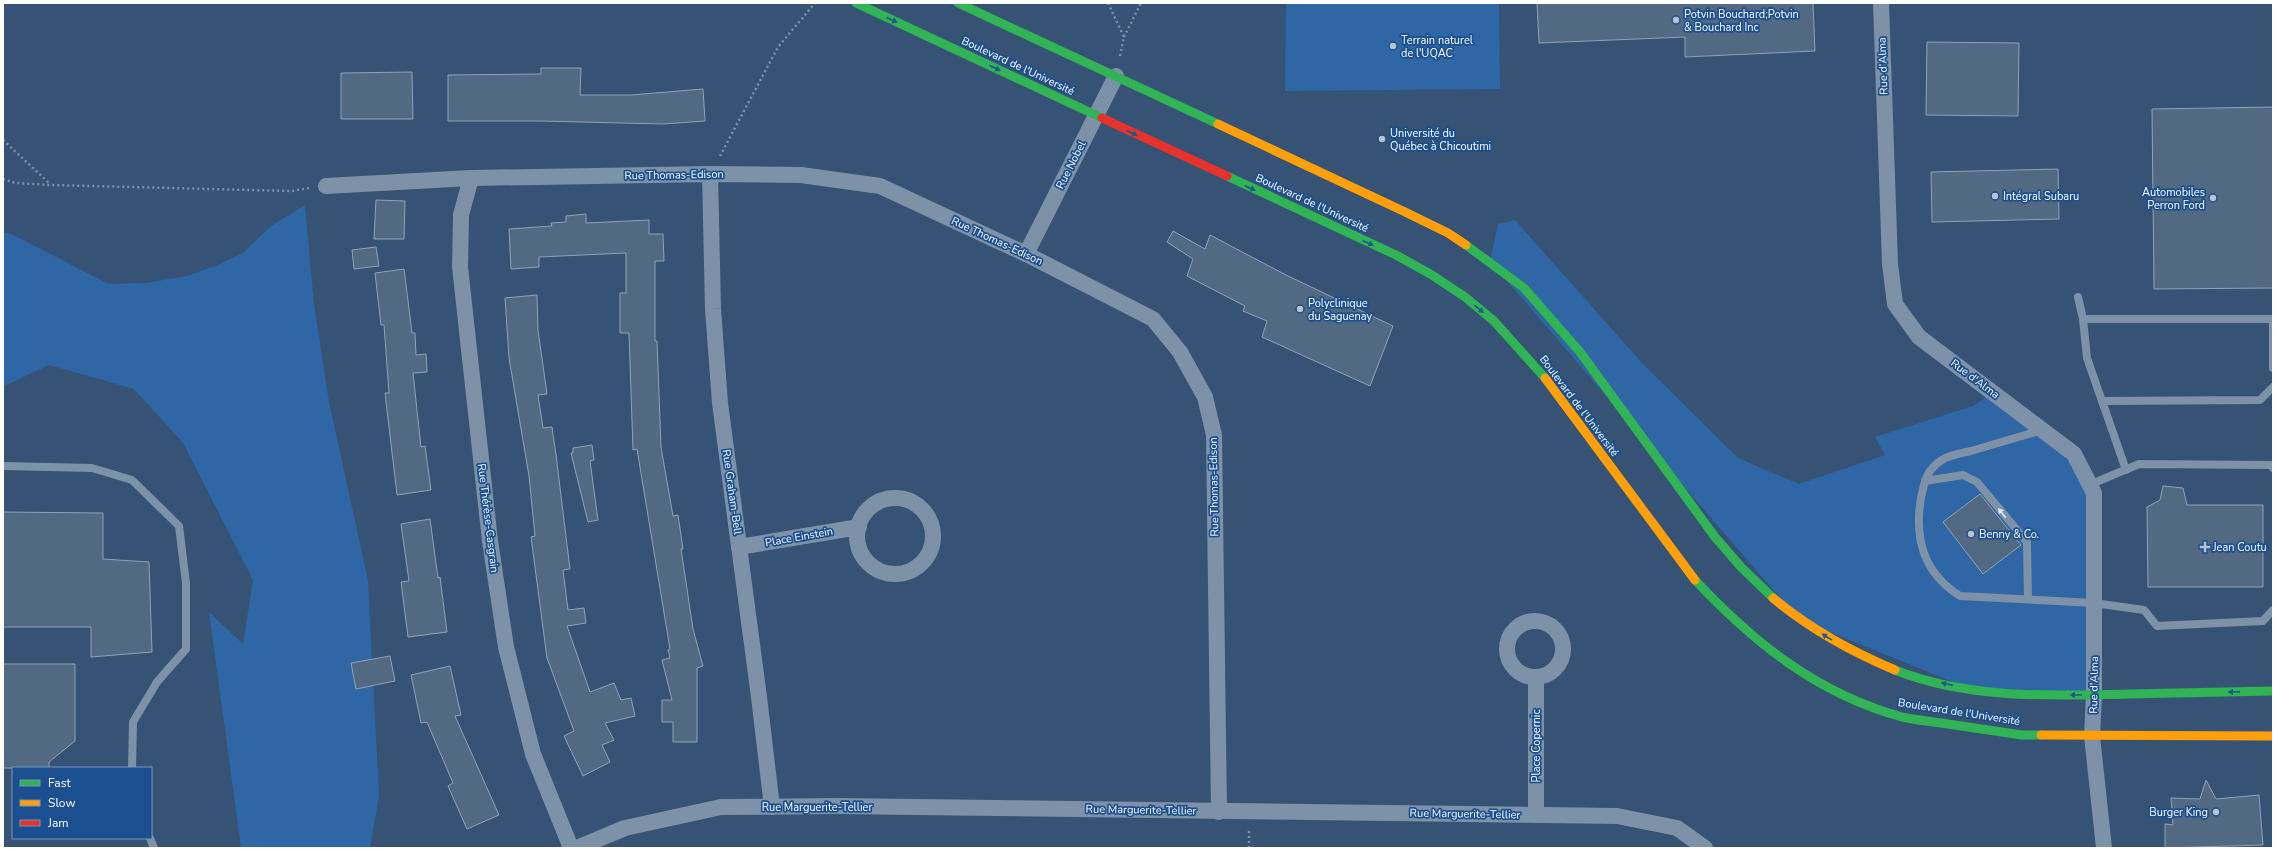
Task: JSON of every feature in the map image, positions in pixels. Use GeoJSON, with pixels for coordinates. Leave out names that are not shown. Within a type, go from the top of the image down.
{"type":"FeatureCollection","features":[{"type":"Feature","properties":{"kind":"main road","name":"Boulevard de l'Université"},"geometry":{"type":"LineString","coordinates":[[856,3],[873,6],[1097,116],[1396,255],[1432,275],[1465,297],[1494,321],[1545,378],[1690,575],[1722,610],[1790,665],[1814,681],[1862,703],[1903,717],[2022,735],[2273,736]]}},
{"type":"Feature","properties":{"kind":"main road"},"geometry":{"type":"LineString","coordinates":[[958,3],[1448,233],[1490,261],[1524,288],[1580,352],[1716,537],[1741,567],[1769,595],[1798,619],[1830,639],[1866,658],[1908,675],[1970,689],[2033,695],[2273,691]]}},
{"type":"Feature","properties":{"kind":"street","name":"Rue d'Alma"},"geometry":{"type":"LineString","coordinates":[[1881,3],[1890,264],[1895,304],[1919,337],[2074,454],[2094,493],[2094,695],[2092,736]]}},
{"type":"Feature","properties":{"kind":"street","name":"Rue Nobel"},"geometry":{"type":"LineString","coordinates":[[1026,254],[1116,76]]}},
{"type":"Feature","properties":{"kind":"street","name":"Rue Graham-Bell"},"geometry":{"type":"LineString","coordinates":[[710,174],[713,309],[720,403],[772,807]]}},
{"type":"Feature","properties":{"kind":"street","name":"Rue Thomas-Edison"},"geometry":{"type":"LineString","coordinates":[[326,186],[471,178],[801,174],[880,186],[1026,254],[1153,318],[1180,352],[1205,397],[1214,435],[1219,812]]}},
{"type":"Feature","properties":{"kind":"street","name":"Rue Thérèse-Casgrain"},"geometry":{"type":"LineString","coordinates":[[471,178],[461,214],[460,267],[490,542],[506,647],[533,754],[571,848]]}},
{"type":"Feature","properties":{"kind":"street"},"geometry":{"type":"LineString","coordinates":[[898,498],[910,501],[921,508],[929,518],[933,531],[933,543],[929,554],[921,564],[911,570],[899,574],[887,573],[876,569],[866,561],[860,550],[858,538],[859,526],[864,515],[873,506],[885,500],[898,498]]}},
{"type":"Feature","properties":{"kind":"street","name":"Place Einstein"},"geometry":{"type":"LineString","coordinates":[[739,547],[859,526]]}},
{"type":"Feature","properties":{"kind":"street","name":"Place Copernic"},"geometry":{"type":"LineString","coordinates":[[1536,677],[1536,815]]}},
{"type":"Feature","properties":{"kind":"street"},"geometry":{"type":"LineString","coordinates":[[2092,736],[2104,848]]}},
{"type":"Feature","properties":{"kind":"street","name":"Rue Marguerite-Tellier"},"geometry":{"type":"LineString","coordinates":[[576,848],[625,828],[721,807],[837,806],[1617,816],[1677,828],[1705,848]]}},
{"type":"Feature","properties":{"kind":"lane"},"geometry":{"type":"LineString","coordinates":[[2078,297],[2083,319],[2087,358],[2126,470]]}},
{"type":"Feature","properties":{"kind":"lane"},"geometry":{"type":"LineString","coordinates":[[2083,319],[2273,319],[2273,368]]}},
{"type":"Feature","properties":{"kind":"lane"},"geometry":{"type":"LineString","coordinates":[[2102,401],[2260,400],[2273,387]]}},
{"type":"Feature","properties":{"kind":"lane"},"geometry":{"type":"LineString","coordinates":[[2042,430],[1943,459],[1929,470],[1925,481],[1920,507],[1918,531],[1922,548],[1932,570],[1944,585],[1960,596],[2094,603],[2144,610],[2157,626],[2263,621],[2273,610]]}},
{"type":"Feature","properties":{"kind":"lane"},"geometry":{"type":"LineString","coordinates":[[2090,485],[2139,464],[2271,465],[2273,468]]}},
{"type":"Feature","properties":{"kind":"lane"},"geometry":{"type":"LineString","coordinates":[[3,466],[92,468],[132,480],[179,526],[186,583],[186,649],[157,682],[133,722],[132,767]]}},
{"type":"Feature","properties":{"kind":"lane"},"geometry":{"type":"LineString","coordinates":[[1925,481],[1963,475],[1968,476],[1977,482],[2027,542],[2028,600]]}},
{"type":"Feature","properties":{"kind":"path"},"geometry":{"type":"LineString","coordinates":[[710,174],[778,47],[815,3]]}},
{"type":"Feature","properties":{"kind":"path"},"geometry":{"type":"LineString","coordinates":[[1108,3],[1124,37]]}},
{"type":"Feature","properties":{"kind":"path"},"geometry":{"type":"LineString","coordinates":[[1116,76],[1124,37],[1142,3]]}},
{"type":"Feature","properties":{"kind":"path"},"geometry":{"type":"LineString","coordinates":[[3,140],[51,185]]}},
{"type":"Feature","properties":{"kind":"path"},"geometry":{"type":"LineString","coordinates":[[3,179],[15,183],[51,185],[292,191],[326,186]]}},
{"type":"Feature","properties":{"kind":"shaded area","name":"Terrain naturel de l'UQAC"},"geometry":{"type":"Polygon","coordinates":[[[1286,3],[1499,3],[1500,89],[1285,91],[1286,3]]]}},
{"type":"Feature","properties":{"kind":"shaded area"},"geometry":{"type":"Polygon","coordinates":[[[305,205],[314,304],[329,402],[368,580],[379,796],[370,848],[241,848],[209,612],[243,644],[253,580],[183,443],[134,389],[49,365],[3,387],[3,233],[9,233],[109,284],[145,283],[187,276],[218,265],[244,252],[271,226],[305,205]]]}},
{"type":"Feature","properties":{"kind":"shaded area"},"geometry":{"type":"Polygon","coordinates":[[[1515,220],[1643,364],[1738,458],[1799,484],[1885,455],[1875,437],[1973,406],[1993,392],[2074,454],[2094,493],[2094,695],[1970,689],[1798,619],[1490,261],[1498,224],[1515,220]]]}},
{"type":"Feature","properties":{"kind":"building","name":"Potvin Bouchard;Potvin & Bouchard Inc"},"geometry":{"type":"Polygon","coordinates":[[[1537,3],[1813,3],[1815,51],[1685,57],[1685,37],[1539,43],[1537,3]]]}},
{"type":"Feature","properties":{"kind":"building"},"geometry":{"type":"Polygon","coordinates":[[[1927,42],[2019,43],[2018,116],[1926,115],[1927,42]]]}},
{"type":"Feature","properties":{"kind":"building"},"geometry":{"type":"Polygon","coordinates":[[[541,68],[581,68],[580,95],[631,95],[703,89],[705,121],[663,124],[540,121],[448,121],[448,75],[541,74],[541,68]]]}},
{"type":"Feature","properties":{"kind":"building"},"geometry":{"type":"Polygon","coordinates":[[[412,72],[413,119],[341,119],[341,73],[412,72]]]}},
{"type":"Feature","properties":{"kind":"building","name":"Automobiles Perron Ford"},"geometry":{"type":"Polygon","coordinates":[[[2273,107],[2273,288],[2154,289],[2152,109],[2273,107]]]}},
{"type":"Feature","properties":{"kind":"building","name":"Intégral Subaru"},"geometry":{"type":"Polygon","coordinates":[[[2058,169],[2059,219],[1932,222],[1931,172],[2058,169]]]}},
{"type":"Feature","properties":{"kind":"building"},"geometry":{"type":"Polygon","coordinates":[[[376,200],[405,201],[404,239],[374,239],[376,200]]]}},
{"type":"Feature","properties":{"kind":"building"},"geometry":{"type":"Polygon","coordinates":[[[586,214],[586,223],[649,220],[649,234],[663,234],[664,261],[655,261],[655,341],[657,341],[661,447],[673,516],[678,515],[683,549],[681,549],[693,629],[703,666],[697,668],[697,742],[673,742],[673,722],[662,722],[662,700],[672,700],[662,660],[670,658],[668,650],[670,649],[637,449],[633,450],[629,333],[620,333],[620,293],[626,293],[626,253],[539,257],[539,267],[511,269],[509,229],[552,226],[551,223],[566,222],[566,216],[586,214]]]}},
{"type":"Feature","properties":{"kind":"building","name":"Polyclinique du Saguenay"},"geometry":{"type":"Polygon","coordinates":[[[1173,231],[1205,249],[1210,235],[1286,275],[1393,326],[1370,386],[1262,337],[1267,321],[1243,311],[1245,306],[1187,276],[1193,259],[1167,242],[1173,231]]]}},
{"type":"Feature","properties":{"kind":"building"},"geometry":{"type":"Polygon","coordinates":[[[376,247],[379,266],[354,269],[352,250],[376,247]]]}},
{"type":"Feature","properties":{"kind":"building"},"geometry":{"type":"Polygon","coordinates":[[[404,269],[412,333],[415,333],[416,355],[426,354],[427,372],[413,373],[421,447],[425,446],[431,490],[397,495],[385,393],[389,393],[384,325],[381,325],[375,273],[404,269]]]}},
{"type":"Feature","properties":{"kind":"building"},"geometry":{"type":"Polygon","coordinates":[[[537,295],[538,330],[547,394],[538,395],[543,428],[552,427],[556,455],[570,569],[563,570],[568,610],[584,608],[586,623],[567,626],[590,692],[614,683],[621,700],[631,698],[635,716],[605,723],[614,740],[602,745],[610,762],[583,776],[564,736],[574,731],[547,658],[531,537],[535,536],[529,476],[509,358],[505,298],[537,295]]]}},
{"type":"Feature","properties":{"kind":"building"},"geometry":{"type":"Polygon","coordinates":[[[592,445],[594,460],[590,461],[598,520],[588,522],[571,453],[573,453],[573,448],[592,445]]]}},
{"type":"Feature","properties":{"kind":"building","name":"Jean Coutu"},"geometry":{"type":"Polygon","coordinates":[[[2163,486],[2183,488],[2187,505],[2263,505],[2263,587],[2148,587],[2147,507],[2160,500],[2163,486]]]}},
{"type":"Feature","properties":{"kind":"building"},"geometry":{"type":"Polygon","coordinates":[[[1980,494],[2021,545],[1983,574],[1943,522],[1980,494]]]}},
{"type":"Feature","properties":{"kind":"building"},"geometry":{"type":"Polygon","coordinates":[[[3,512],[103,513],[103,559],[149,562],[152,652],[91,657],[91,627],[3,627],[3,512]]]}},
{"type":"Feature","properties":{"kind":"building"},"geometry":{"type":"Polygon","coordinates":[[[430,519],[438,578],[440,577],[447,632],[408,637],[401,582],[409,581],[401,524],[430,519]]]}},
{"type":"Feature","properties":{"kind":"building"},"geometry":{"type":"Polygon","coordinates":[[[390,656],[395,681],[356,689],[351,663],[390,656]]]}},
{"type":"Feature","properties":{"kind":"building"},"geometry":{"type":"Polygon","coordinates":[[[3,664],[75,664],[75,741],[49,762],[49,767],[3,768],[3,664]]]}},
{"type":"Feature","properties":{"kind":"building"},"geometry":{"type":"Polygon","coordinates":[[[450,666],[461,715],[455,716],[499,815],[467,829],[448,786],[453,783],[427,722],[421,723],[411,675],[450,666]]]}},
{"type":"Feature","properties":{"kind":"building","name":"Burger King"},"geometry":{"type":"Polygon","coordinates":[[[2206,780],[2216,799],[2259,795],[2263,845],[2165,848],[2165,824],[2173,825],[2171,798],[2200,799],[2206,780]]]}},
{"type":"Feature","properties":{"kind":"traffic: fast"},"geometry":{"type":"LineString","coordinates":[[856,3],[1102,118]]}},
{"type":"Feature","properties":{"kind":"traffic: fast"},"geometry":{"type":"LineString","coordinates":[[958,3],[1218,124]]}},
{"type":"Feature","properties":{"kind":"traffic: fast"},"geometry":{"type":"LineString","coordinates":[[1227,176],[1396,255],[1432,275],[1465,297],[1494,321],[1545,378]]}},
{"type":"Feature","properties":{"kind":"traffic: fast"},"geometry":{"type":"LineString","coordinates":[[1466,245],[1524,288],[1580,352],[1715,537],[1741,567],[1773,598]]}},
{"type":"Feature","properties":{"kind":"traffic: fast"},"geometry":{"type":"LineString","coordinates":[[1695,580],[1740,625],[1764,645],[1789,664],[1843,695],[1871,707],[1902,717],[2022,735],[2041,735]]}},
{"type":"Feature","properties":{"kind":"traffic: fast"},"geometry":{"type":"LineString","coordinates":[[1895,670],[1951,686],[2010,694],[2069,695],[2273,691]]}},
{"type":"Feature","properties":{"kind":"traffic: slow"},"geometry":{"type":"LineString","coordinates":[[1218,124],[1403,211],[1448,233],[1466,245]]}},
{"type":"Feature","properties":{"kind":"traffic: slow"},"geometry":{"type":"LineString","coordinates":[[1545,378],[1695,580]]}},
{"type":"Feature","properties":{"kind":"traffic: slow"},"geometry":{"type":"LineString","coordinates":[[1773,598],[1801,620],[1846,647],[1895,670]]}},
{"type":"Feature","properties":{"kind":"traffic: slow"},"geometry":{"type":"LineString","coordinates":[[2041,735],[2273,736]]}},
{"type":"Feature","properties":{"kind":"traffic: jam"},"geometry":{"type":"LineString","coordinates":[[1102,118],[1227,176]]}},
{"type":"Feature","properties":{"kind":"place","name":"Potvin Bouchard;Potvin & Bouchard Inc"},"geometry":{"type":"Point","coordinates":[1676,20]}},
{"type":"Feature","properties":{"kind":"place","name":"Terrain naturel de l'UQAC"},"geometry":{"type":"Point","coordinates":[1393,46]}},
{"type":"Feature","properties":{"kind":"place","name":"Université du Québec à Chicoutimi"},"geometry":{"type":"Point","coordinates":[1382,139]}},
{"type":"Feature","properties":{"kind":"place","name":"Intégral Subaru"},"geometry":{"type":"Point","coordinates":[1995,196]}},
{"type":"Feature","properties":{"kind":"place","name":"Automobiles Perron Ford"},"geometry":{"type":"Point","coordinates":[2213,198]}},
{"type":"Feature","properties":{"kind":"place","name":"Polyclinique du Saguenay"},"geometry":{"type":"Point","coordinates":[1300,309]}},
{"type":"Feature","properties":{"kind":"place","name":"Benny & Co."},"geometry":{"type":"Point","coordinates":[1971,534]}},
{"type":"Feature","properties":{"kind":"place","name":"Jean Coutu"},"geometry":{"type":"Point","coordinates":[2205,547]}},
{"type":"Feature","properties":{"kind":"place","name":"Burger King"},"geometry":{"type":"Point","coordinates":[2216,812]}}]}
